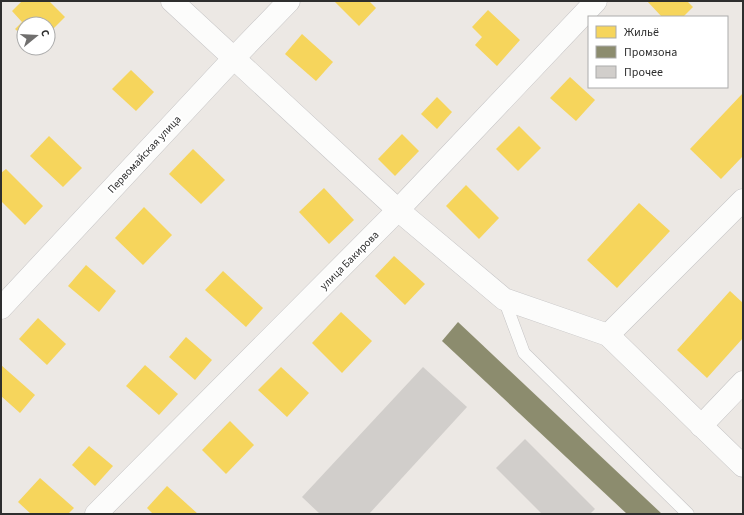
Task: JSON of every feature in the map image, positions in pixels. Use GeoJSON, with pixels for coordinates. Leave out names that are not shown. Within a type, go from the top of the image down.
{"type":"FeatureCollection","features":[{"type":"Feature","properties":{"kind":"street"},"geometry":{"type":"LineString","coordinates":[[172,1],[398,210],[504,299],[608,335],[743,466]]}},
{"type":"Feature","properties":{"kind":"street","name":"Первомайская улица"},"geometry":{"type":"LineString","coordinates":[[1,308],[289,1]]}},
{"type":"Feature","properties":{"kind":"street","name":"улица Бакирова"},"geometry":{"type":"LineString","coordinates":[[96,514],[398,210],[596,1]]}},
{"type":"Feature","properties":{"kind":"street"},"geometry":{"type":"LineString","coordinates":[[608,335],[743,200]]}},
{"type":"Feature","properties":{"kind":"street"},"geometry":{"type":"LineString","coordinates":[[701,426],[743,382]]}},
{"type":"Feature","properties":{"kind":"lane"},"geometry":{"type":"LineString","coordinates":[[504,299],[524,353],[688,514]]}},
{"type":"Feature","properties":{"kind":"building: Жильё"},"geometry":{"type":"Polygon","coordinates":[[[22,1],[49,1],[65,17],[56,26],[56,16],[17,16],[12,11],[22,1]]]}},
{"type":"Feature","properties":{"kind":"building: Жильё"},"geometry":{"type":"Polygon","coordinates":[[[334,1],[369,1],[376,8],[359,26],[334,1]]]}},
{"type":"Feature","properties":{"kind":"building: Жильё"},"geometry":{"type":"Polygon","coordinates":[[[647,1],[687,1],[693,7],[684,16],[661,16],[647,1]]]}},
{"type":"Feature","properties":{"kind":"building: Жильё"},"geometry":{"type":"Polygon","coordinates":[[[488,10],[520,40],[497,66],[475,45],[482,37],[472,27],[488,10]]]}},
{"type":"Feature","properties":{"kind":"building: Жильё"},"geometry":{"type":"Polygon","coordinates":[[[302,34],[333,62],[316,81],[285,54],[302,34]]]}},
{"type":"Feature","properties":{"kind":"building: Жильё"},"geometry":{"type":"Polygon","coordinates":[[[131,70],[154,92],[136,111],[112,89],[131,70]]]}},
{"type":"Feature","properties":{"kind":"building: Жильё"},"geometry":{"type":"Polygon","coordinates":[[[570,77],[595,100],[576,121],[550,98],[570,77]]]}},
{"type":"Feature","properties":{"kind":"building: Жильё"},"geometry":{"type":"Polygon","coordinates":[[[743,93],[743,156],[721,179],[690,149],[743,93]]]}},
{"type":"Feature","properties":{"kind":"building: Жильё"},"geometry":{"type":"Polygon","coordinates":[[[437,97],[452,112],[437,129],[421,114],[437,97]]]}},
{"type":"Feature","properties":{"kind":"building: Жильё"},"geometry":{"type":"Polygon","coordinates":[[[519,126],[541,148],[518,171],[496,149],[519,126]]]}},
{"type":"Feature","properties":{"kind":"building: Жильё"},"geometry":{"type":"Polygon","coordinates":[[[402,134],[419,151],[395,176],[378,159],[402,134]]]}},
{"type":"Feature","properties":{"kind":"building: Жильё"},"geometry":{"type":"Polygon","coordinates":[[[49,136],[82,168],[63,187],[30,156],[49,136]]]}},
{"type":"Feature","properties":{"kind":"building: Жильё"},"geometry":{"type":"Polygon","coordinates":[[[193,149],[225,180],[201,204],[169,174],[193,149]]]}},
{"type":"Feature","properties":{"kind":"building: Жильё"},"geometry":{"type":"Polygon","coordinates":[[[6,169],[43,206],[25,225],[1,201],[1,173],[6,169]]]}},
{"type":"Feature","properties":{"kind":"building: Жильё"},"geometry":{"type":"Polygon","coordinates":[[[466,185],[499,218],[479,239],[446,206],[466,185]]]}},
{"type":"Feature","properties":{"kind":"building: Жильё"},"geometry":{"type":"Polygon","coordinates":[[[324,188],[354,220],[329,244],[299,212],[324,188]]]}},
{"type":"Feature","properties":{"kind":"building: Жильё"},"geometry":{"type":"Polygon","coordinates":[[[639,203],[670,231],[617,288],[587,260],[639,203]]]}},
{"type":"Feature","properties":{"kind":"building: Жильё"},"geometry":{"type":"Polygon","coordinates":[[[144,207],[172,235],[143,265],[115,238],[144,207]]]}},
{"type":"Feature","properties":{"kind":"building: Жильё"},"geometry":{"type":"Polygon","coordinates":[[[394,256],[425,284],[405,305],[375,276],[394,256]]]}},
{"type":"Feature","properties":{"kind":"building: Жильё"},"geometry":{"type":"Polygon","coordinates":[[[86,265],[116,291],[99,312],[68,286],[86,265]]]}},
{"type":"Feature","properties":{"kind":"building: Жильё"},"geometry":{"type":"Polygon","coordinates":[[[223,271],[263,308],[246,327],[205,290],[223,271]]]}},
{"type":"Feature","properties":{"kind":"building: Жильё"},"geometry":{"type":"Polygon","coordinates":[[[730,291],[743,303],[743,338],[707,378],[677,350],[730,291]]]}},
{"type":"Feature","properties":{"kind":"building: Жильё"},"geometry":{"type":"Polygon","coordinates":[[[341,312],[372,341],[342,373],[312,343],[341,312]]]}},
{"type":"Feature","properties":{"kind":"building: Жильё"},"geometry":{"type":"Polygon","coordinates":[[[38,318],[66,344],[47,365],[19,339],[38,318]]]}},
{"type":"Feature","properties":{"kind":"building: Жильё"},"geometry":{"type":"Polygon","coordinates":[[[186,337],[212,360],[195,380],[169,357],[186,337]]]}},
{"type":"Feature","properties":{"kind":"building: Жильё"},"geometry":{"type":"Polygon","coordinates":[[[1,365],[35,395],[20,413],[1,396],[1,365]]]}},
{"type":"Feature","properties":{"kind":"building: Жильё"},"geometry":{"type":"Polygon","coordinates":[[[145,365],[178,394],[159,415],[126,386],[145,365]]]}},
{"type":"Feature","properties":{"kind":"building: Жильё"},"geometry":{"type":"Polygon","coordinates":[[[281,367],[309,393],[287,417],[258,390],[281,367]]]}},
{"type":"Feature","properties":{"kind":"building: Жильё"},"geometry":{"type":"Polygon","coordinates":[[[230,421],[254,445],[226,474],[202,450],[230,421]]]}},
{"type":"Feature","properties":{"kind":"building: Жильё"},"geometry":{"type":"Polygon","coordinates":[[[89,446],[113,466],[95,486],[72,465],[89,446]]]}},
{"type":"Feature","properties":{"kind":"building: Жильё"},"geometry":{"type":"Polygon","coordinates":[[[40,478],[74,508],[68,514],[31,514],[18,502],[40,478]]]}},
{"type":"Feature","properties":{"kind":"building: Жильё"},"geometry":{"type":"Polygon","coordinates":[[[167,486],[198,514],[153,514],[147,508],[167,486]]]}},
{"type":"Feature","properties":{"kind":"building: Промзона"},"geometry":{"type":"Polygon","coordinates":[[[458,322],[662,514],[627,514],[442,341],[458,322]]]}},
{"type":"Feature","properties":{"kind":"building: Прочее"},"geometry":{"type":"Polygon","coordinates":[[[423,367],[467,407],[369,514],[320,514],[302,497],[423,367]]]}},
{"type":"Feature","properties":{"kind":"building: Прочее"},"geometry":{"type":"Polygon","coordinates":[[[525,439],[595,509],[590,514],[542,514],[496,468],[525,439]]]}}]}
